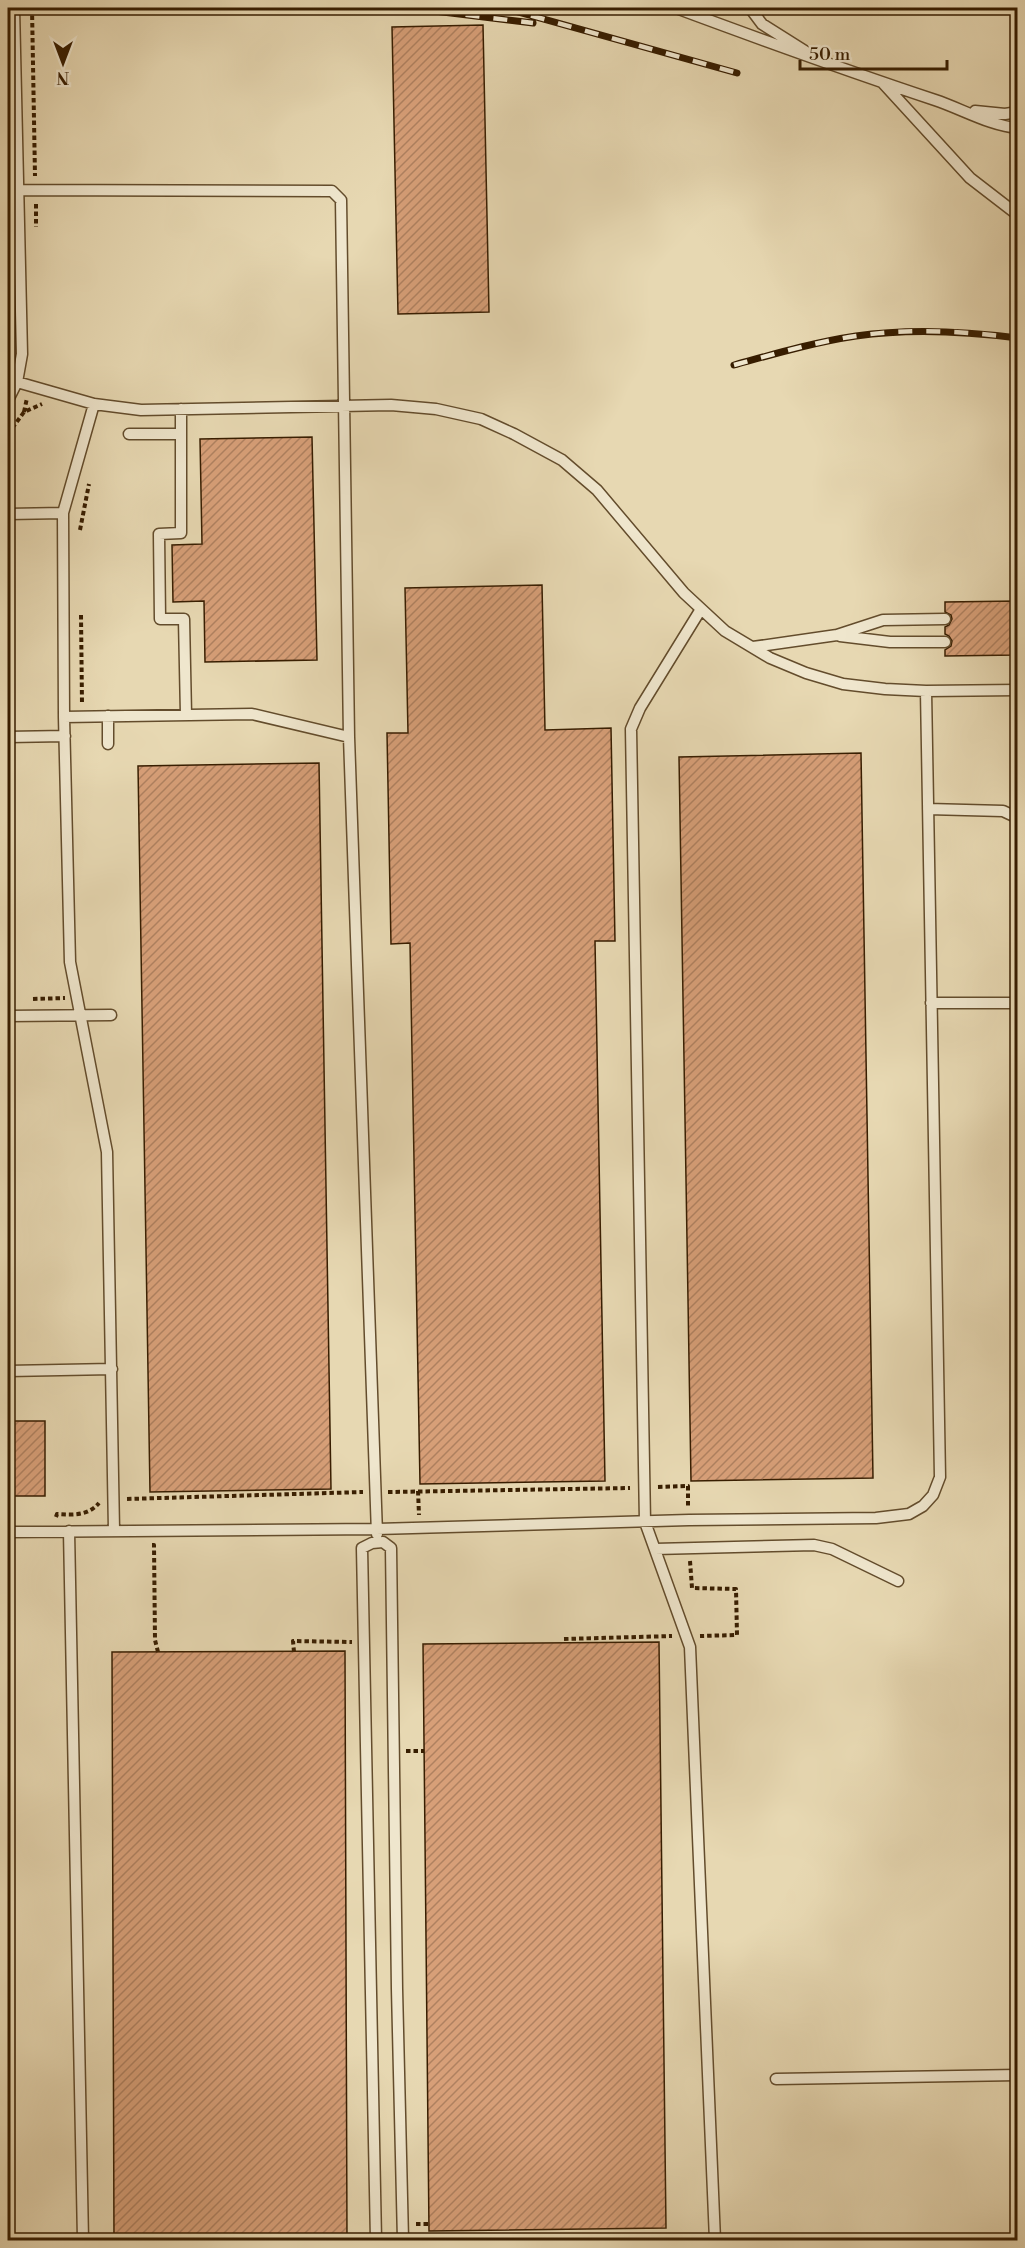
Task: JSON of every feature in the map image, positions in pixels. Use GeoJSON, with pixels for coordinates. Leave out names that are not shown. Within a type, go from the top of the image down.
{"type":"FeatureCollection","features":[{"type":"Feature","properties":{"kind":"lane"},"geometry":{"type":"LineString","coordinates":[[8,400],[17,382],[22,354],[14,8]]}},
{"type":"Feature","properties":{"kind":"lane"},"geometry":{"type":"LineString","coordinates":[[676,8],[827,65],[966,110],[1002,127],[1017,128]]}},
{"type":"Feature","properties":{"kind":"lane"},"geometry":{"type":"LineString","coordinates":[[750,8],[762,24],[827,65]]}},
{"type":"Feature","properties":{"kind":"lane"},"geometry":{"type":"LineString","coordinates":[[883,83],[970,178],[1017,215]]}},
{"type":"Feature","properties":{"kind":"lane"},"geometry":{"type":"LineString","coordinates":[[966,110],[1005,114],[1017,112]]}},
{"type":"Feature","properties":{"kind":"lane"},"geometry":{"type":"LineString","coordinates":[[8,162],[18,190]]}},
{"type":"Feature","properties":{"kind":"lane"},"geometry":{"type":"LineString","coordinates":[[18,190],[332,192],[341,200],[349,737],[378,1542]]}},
{"type":"Feature","properties":{"kind":"lane"},"geometry":{"type":"LineString","coordinates":[[17,382],[94,404],[141,410],[391,405],[435,409],[481,419],[562,460],[597,490],[684,593],[725,631],[771,658],[806,673],[843,684],[926,691],[1017,690]]}},
{"type":"Feature","properties":{"kind":"lane"},"geometry":{"type":"LineString","coordinates":[[94,404],[63,513],[64,717],[70,962],[107,1152],[114,1530]]}},
{"type":"Feature","properties":{"kind":"lane"},"geometry":{"type":"LineString","coordinates":[[181,409],[181,533],[159,534],[160,619],[184,619],[186,715]]}},
{"type":"Feature","properties":{"kind":"lane"},"geometry":{"type":"LineString","coordinates":[[129,434],[181,434]]}},
{"type":"Feature","properties":{"kind":"lane"},"geometry":{"type":"LineString","coordinates":[[8,514],[63,513]]}},
{"type":"Feature","properties":{"kind":"lane"},"geometry":{"type":"LineString","coordinates":[[701,609],[640,708],[631,729],[645,1522],[690,1647],[715,2241]]}},
{"type":"Feature","properties":{"kind":"lane"},"geometry":{"type":"LineString","coordinates":[[753,647],[837,635],[884,620],[945,619]]}},
{"type":"Feature","properties":{"kind":"lane"},"geometry":{"type":"LineString","coordinates":[[837,635],[890,642],[945,642]]}},
{"type":"Feature","properties":{"kind":"lane"},"geometry":{"type":"LineString","coordinates":[[8,1532],[377,1528],[893,1517],[909,1514],[923,1506],[933,1495],[940,1477],[926,691]]}},
{"type":"Feature","properties":{"kind":"lane"},"geometry":{"type":"LineString","coordinates":[[64,717],[252,714],[349,737]]}},
{"type":"Feature","properties":{"kind":"lane"},"geometry":{"type":"LineString","coordinates":[[108,716],[108,744]]}},
{"type":"Feature","properties":{"kind":"lane"},"geometry":{"type":"LineString","coordinates":[[8,737],[65,736]]}},
{"type":"Feature","properties":{"kind":"lane"},"geometry":{"type":"LineString","coordinates":[[928,809],[1003,811],[1017,818]]}},
{"type":"Feature","properties":{"kind":"lane"},"geometry":{"type":"LineString","coordinates":[[931,1004],[1017,1004]]}},
{"type":"Feature","properties":{"kind":"lane"},"geometry":{"type":"LineString","coordinates":[[8,1016],[111,1015]]}},
{"type":"Feature","properties":{"kind":"lane"},"geometry":{"type":"LineString","coordinates":[[8,1371],[112,1369]]}},
{"type":"Feature","properties":{"kind":"lane"},"geometry":{"type":"LineString","coordinates":[[69,1531],[83,2241]]}},
{"type":"Feature","properties":{"kind":"lane"},"geometry":{"type":"LineString","coordinates":[[376,2241],[362,1548],[383,1542],[391,1548],[403,2241]]}},
{"type":"Feature","properties":{"kind":"lane"},"geometry":{"type":"LineString","coordinates":[[655,1549],[814,1545],[832,1549],[898,1581]]}},
{"type":"Feature","properties":{"kind":"lane"},"geometry":{"type":"LineString","coordinates":[[776,2079],[1017,2075]]}},
{"type":"Feature","properties":{"kind":"path"},"geometry":{"type":"LineString","coordinates":[[8,434],[24,412],[45,404]]}},
{"type":"Feature","properties":{"kind":"path"},"geometry":{"type":"LineString","coordinates":[[79,531],[90,476]]}},
{"type":"Feature","properties":{"kind":"path"},"geometry":{"type":"LineString","coordinates":[[81,611],[82,716]]}},
{"type":"Feature","properties":{"kind":"path"},"geometry":{"type":"LineString","coordinates":[[30,999],[76,998]]}},
{"type":"Feature","properties":{"kind":"path"},"geometry":{"type":"LineString","coordinates":[[55,1532],[57,1514],[83,1514],[93,1509],[102,1498],[688,1486],[689,1520]]}},
{"type":"Feature","properties":{"kind":"path"},"geometry":{"type":"LineString","coordinates":[[128,1499],[132,1511],[132,1545],[154,1545],[158,1652]]}},
{"type":"Feature","properties":{"kind":"path"},"geometry":{"type":"LineString","coordinates":[[564,1638],[737,1635],[736,1589],[692,1588],[689,1549]]}},
{"type":"Feature","properties":{"kind":"path"},"geometry":{"type":"LineString","coordinates":[[294,1652],[293,1641],[364,1643]]}},
{"type":"Feature","properties":{"kind":"building"},"geometry":{"type":"Polygon","coordinates":[[[483,25],[489,312],[398,314],[392,27],[483,25]]]}},
{"type":"Feature","properties":{"kind":"building"},"geometry":{"type":"Polygon","coordinates":[[[312,437],[317,660],[205,662],[204,601],[173,602],[172,545],[202,544],[200,439],[312,437]]]}},
{"type":"Feature","properties":{"kind":"building"},"geometry":{"type":"Polygon","coordinates":[[[542,585],[545,730],[611,728],[615,941],[595,941],[605,1481],[420,1484],[410,943],[391,944],[387,733],[408,733],[405,588],[542,585]]]}},
{"type":"Feature","properties":{"kind":"building"},"geometry":{"type":"Polygon","coordinates":[[[1017,601],[1017,655],[945,656],[945,650],[951,646],[952,641],[945,634],[945,627],[952,619],[951,615],[945,612],[945,602],[1017,601]]]}},
{"type":"Feature","properties":{"kind":"building"},"geometry":{"type":"Polygon","coordinates":[[[861,753],[873,1478],[691,1481],[679,757],[861,753]]]}},
{"type":"Feature","properties":{"kind":"building"},"geometry":{"type":"Polygon","coordinates":[[[319,763],[331,1489],[150,1492],[138,766],[319,763]]]}},
{"type":"Feature","properties":{"kind":"building"},"geometry":{"type":"Polygon","coordinates":[[[8,1421],[45,1421],[45,1496],[8,1496],[8,1421]]]}},
{"type":"Feature","properties":{"kind":"building"},"geometry":{"type":"Polygon","coordinates":[[[659,1642],[666,2228],[429,2231],[423,1644],[659,1642]]]}},
{"type":"Feature","properties":{"kind":"building"},"geometry":{"type":"Polygon","coordinates":[[[345,1651],[347,2241],[114,2241],[112,1652],[345,1651]]]}},
{"type":"Feature","properties":{"kind":"railway"},"geometry":{"type":"LineString","coordinates":[[410,8],[533,23]]}},
{"type":"Feature","properties":{"kind":"railway"},"geometry":{"type":"LineString","coordinates":[[504,8],[737,73]]}},
{"type":"Feature","properties":{"kind":"railway"},"geometry":{"type":"LineString","coordinates":[[734,365],[825,342],[896,332],[937,331],[1018,338]]}}]}
